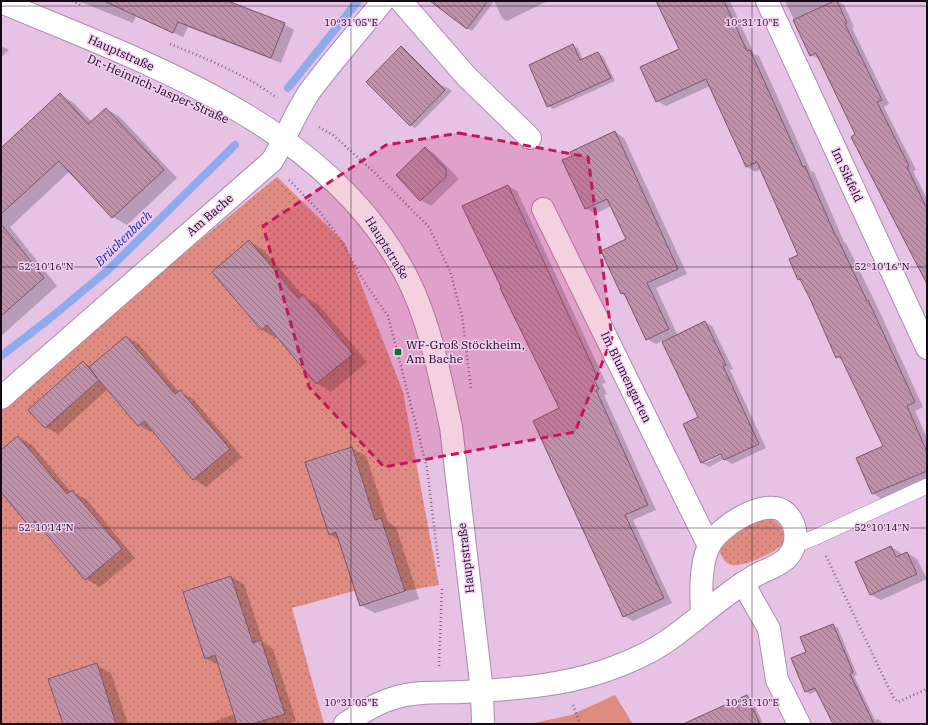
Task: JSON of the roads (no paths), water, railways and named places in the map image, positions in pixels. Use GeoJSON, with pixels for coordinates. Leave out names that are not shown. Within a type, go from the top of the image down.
{"type":"FeatureCollection","features":[{"type":"Feature","properties":{"kind":"street","name":"Am Bache"},"geometry":{"type":"LineString","coordinates":[[1,398],[272,160],[285,140],[297,112],[311,91],[383,1]]}},
{"type":"Feature","properties":{"kind":"street"},"geometry":{"type":"LineString","coordinates":[[401,1],[466,76],[530,138]]}},
{"type":"Feature","properties":{"kind":"street","name":"Im Sikfeld"},"geometry":{"type":"LineString","coordinates":[[767,1],[927,348]]}},
{"type":"Feature","properties":{"kind":"street","name":"Hauptstraße"},"geometry":{"type":"LineString","coordinates":[[1,2],[176,78],[219,100],[285,140],[339,185],[362,209],[399,262],[422,315],[442,387],[451,428],[482,691],[483,724]]}},
{"type":"Feature","properties":{"kind":"street","name":"Im Blumengarten"},"geometry":{"type":"LineString","coordinates":[[543,209],[709,546]]}},
{"type":"Feature","properties":{"kind":"street"},"geometry":{"type":"LineString","coordinates":[[345,724],[371,707],[394,698],[419,693],[482,691],[534,687],[564,682],[600,672],[646,654],[670,640],[702,613],[743,583],[787,558],[795,544],[796,532],[793,522],[786,513],[779,508],[770,506],[761,507],[725,528],[709,546],[702,576],[702,613]]}},
{"type":"Feature","properties":{"kind":"street"},"geometry":{"type":"LineString","coordinates":[[743,583],[769,629],[777,680],[799,724]]}},
{"type":"Feature","properties":{"kind":"lane"},"geometry":{"type":"LineString","coordinates":[[795,544],[816,537],[927,486]]}},
{"type":"Feature","properties":{"kind":"waterway","name":"Brückenbach"},"geometry":{"type":"LineString","coordinates":[[288,88],[358,1]]}},
{"type":"Feature","properties":{"kind":"waterway","name":"Brückenbach"},"geometry":{"type":"LineString","coordinates":[[1,356],[107,271],[235,145]]}},
{"type":"Feature","properties":{"kind":"place","name":"WF-Groß Stöckheim, Am Bache"},"geometry":{"type":"Point","coordinates":[398,352]}}]}
